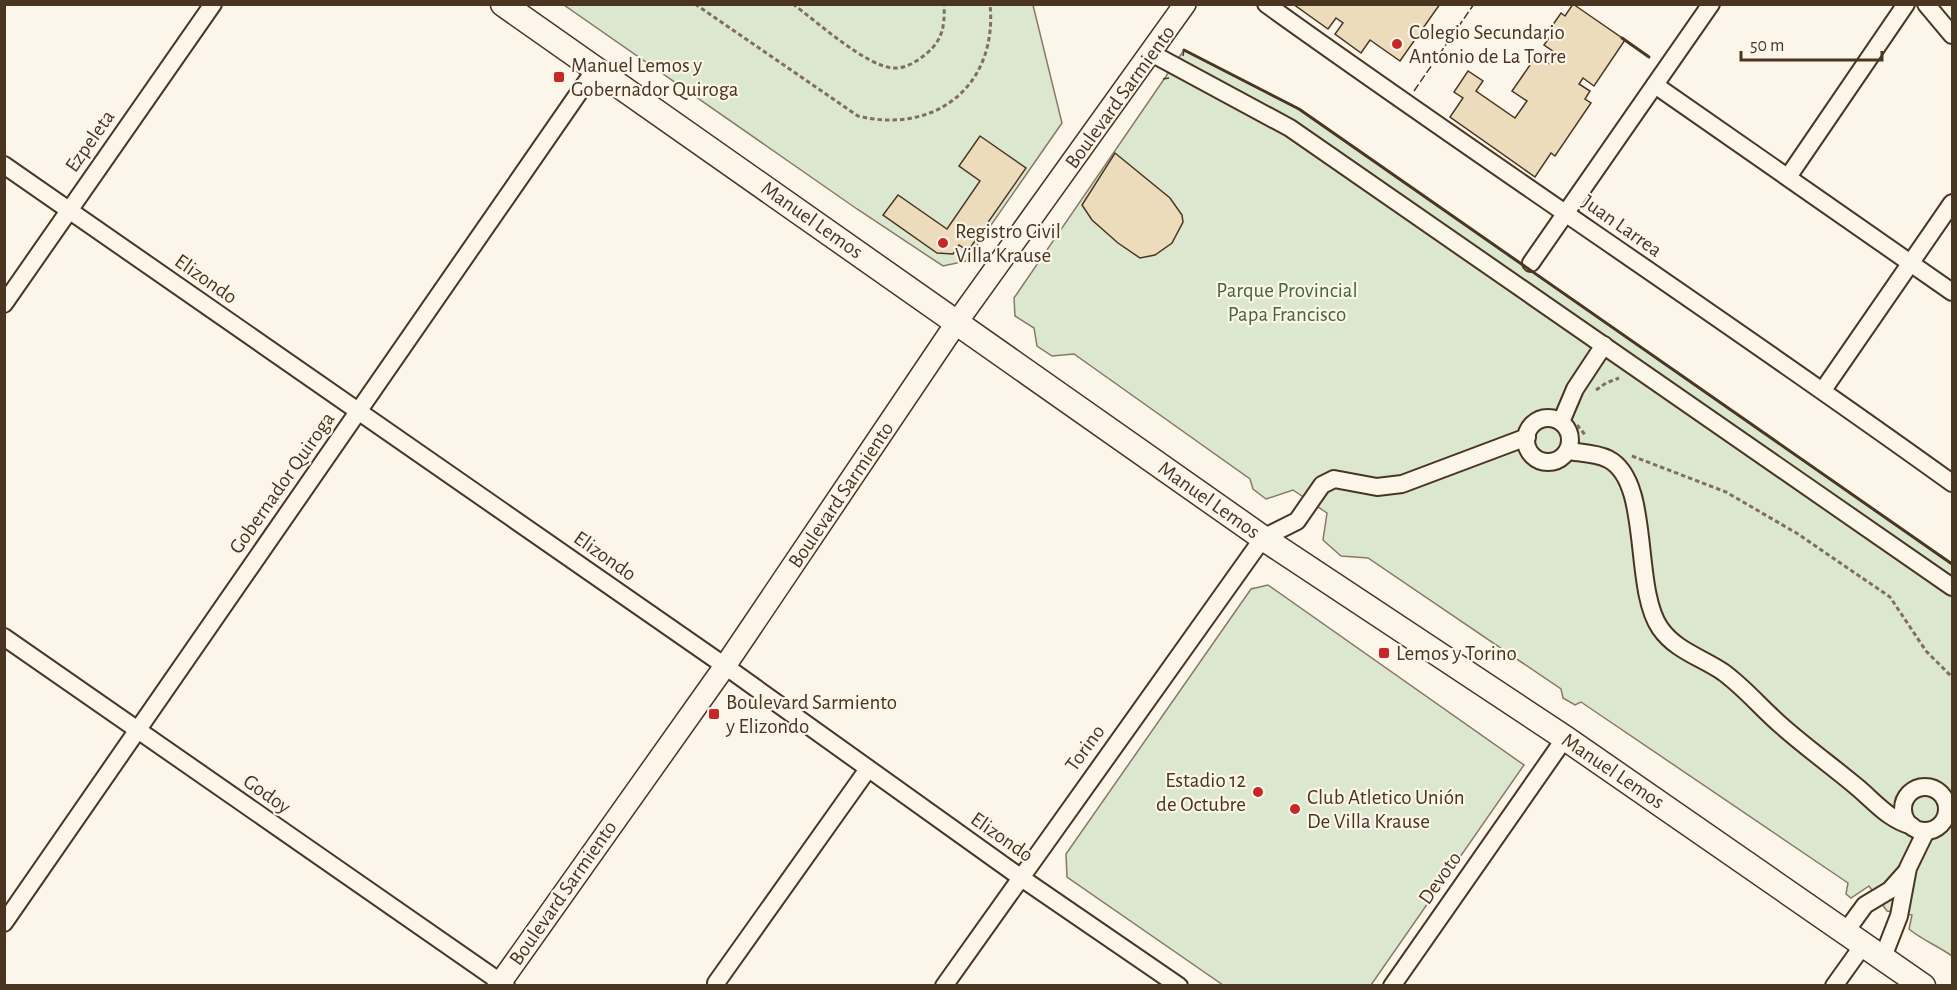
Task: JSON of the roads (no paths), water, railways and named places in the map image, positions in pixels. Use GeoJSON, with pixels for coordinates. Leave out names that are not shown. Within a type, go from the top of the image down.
{"type":"FeatureCollection","features":[{"type":"Feature","properties":{"kind":"main road","name":"Manuel Lemos"},"geometry":{"type":"LineString","coordinates":[[502,4],[1263,538],[1566,738],[1923,986]]}},
{"type":"Feature","properties":{"kind":"street","name":"Ezpeleta"},"geometry":{"type":"LineString","coordinates":[[4,304],[213,4]]}},
{"type":"Feature","properties":{"kind":"street","name":"Boulevard Sarmiento"},"geometry":{"type":"LineString","coordinates":[[501,984],[725,666],[957,322],[1185,4]]}},
{"type":"Feature","properties":{"kind":"street","name":"Juan Larrea"},"geometry":{"type":"LineString","coordinates":[[1266,4],[1823,390],[1953,483]]}},
{"type":"Feature","properties":{"kind":"street"},"geometry":{"type":"LineString","coordinates":[[1532,263],[1711,4]]}},
{"type":"Feature","properties":{"kind":"street"},"geometry":{"type":"LineString","coordinates":[[1788,177],[1906,4]]}},
{"type":"Feature","properties":{"kind":"street"},"geometry":{"type":"LineString","coordinates":[[1926,4],[1953,35]]}},
{"type":"Feature","properties":{"kind":"street"},"geometry":{"type":"LineString","coordinates":[[1151,53],[1290,128],[1953,586]]}},
{"type":"Feature","properties":{"kind":"street","name":"Gobernador Quiroga"},"geometry":{"type":"LineString","coordinates":[[4,923],[596,68]]}},
{"type":"Feature","properties":{"kind":"street"},"geometry":{"type":"LineString","coordinates":[[1655,85],[1953,292]]}},
{"type":"Feature","properties":{"kind":"street","name":"Elizondo"},"geometry":{"type":"LineString","coordinates":[[4,165],[725,666],[1020,877],[1179,986]]}},
{"type":"Feature","properties":{"kind":"street"},"geometry":{"type":"LineString","coordinates":[[1823,390],[1953,203]]}},
{"type":"Feature","properties":{"kind":"street"},"geometry":{"type":"LineString","coordinates":[[1561,422],[1575,388],[1604,345]]}},
{"type":"Feature","properties":{"kind":"street"},"geometry":{"type":"LineString","coordinates":[[1547,418],[1561,422],[1570,438],[1568,451],[1556,461],[1541,461],[1530,452],[1527,437],[1533,424],[1547,418]]}},
{"type":"Feature","properties":{"kind":"street"},"geometry":{"type":"LineString","coordinates":[[1263,538],[1297,521],[1322,485],[1334,479],[1377,487],[1402,484],[1527,437]]}},
{"type":"Feature","properties":{"kind":"street"},"geometry":{"type":"LineString","coordinates":[[1568,451],[1609,459],[1625,476],[1636,510],[1645,590],[1651,611],[1673,642],[1687,654],[1722,672],[1781,726],[1871,798],[1887,816],[1919,829],[1940,826],[1944,820],[1949,796],[1924,787],[1911,793],[1904,806],[1904,813],[1919,829]]}},
{"type":"Feature","properties":{"kind":"street","name":"Torino"},"geometry":{"type":"LineString","coordinates":[[945,986],[1020,877],[1263,538]]}},
{"type":"Feature","properties":{"kind":"street","name":"Godoy"},"geometry":{"type":"LineString","coordinates":[[4,637],[501,984]]}},
{"type":"Feature","properties":{"kind":"street","name":"Devoto"},"geometry":{"type":"LineString","coordinates":[[1392,986],[1566,738]]}},
{"type":"Feature","properties":{"kind":"street"},"geometry":{"type":"LineString","coordinates":[[716,984],[868,769]]}},
{"type":"Feature","properties":{"kind":"street"},"geometry":{"type":"LineString","coordinates":[[1834,986],[1864,944],[1899,916],[1908,868],[1919,829]]}},
{"type":"Feature","properties":{"kind":"street"},"geometry":{"type":"LineString","coordinates":[[1864,944],[1865,906],[1890,890],[1908,868]]}},
{"type":"Feature","properties":{"kind":"place","name":"Colegio Secundario Antonio de La Torre"},"geometry":{"type":"Point","coordinates":[1397,44]}},
{"type":"Feature","properties":{"kind":"place","name":"Manuel Lemos y Gobernador Quiroga"},"geometry":{"type":"Point","coordinates":[559,77]}},
{"type":"Feature","properties":{"kind":"place","name":"Registro Civil Villa Krause"},"geometry":{"type":"Point","coordinates":[943,243]}},
{"type":"Feature","properties":{"kind":"place","name":"Lemos y Torino"},"geometry":{"type":"Point","coordinates":[1384,653]}},
{"type":"Feature","properties":{"kind":"place","name":"Boulevard Sarmiento y Elizondo"},"geometry":{"type":"Point","coordinates":[714,714]}},
{"type":"Feature","properties":{"kind":"place","name":"Estadio 12 de Octubre"},"geometry":{"type":"Point","coordinates":[1258,792]}},
{"type":"Feature","properties":{"kind":"place","name":"Club Atletico Unión De Villa Krause"},"geometry":{"type":"Point","coordinates":[1295,809]}},
{"type":"Feature","properties":{"kind":"park label","name":"Parque Provincial Papa Francisco"},"geometry":{"type":"Point","coordinates":[1287,302]}}]}
